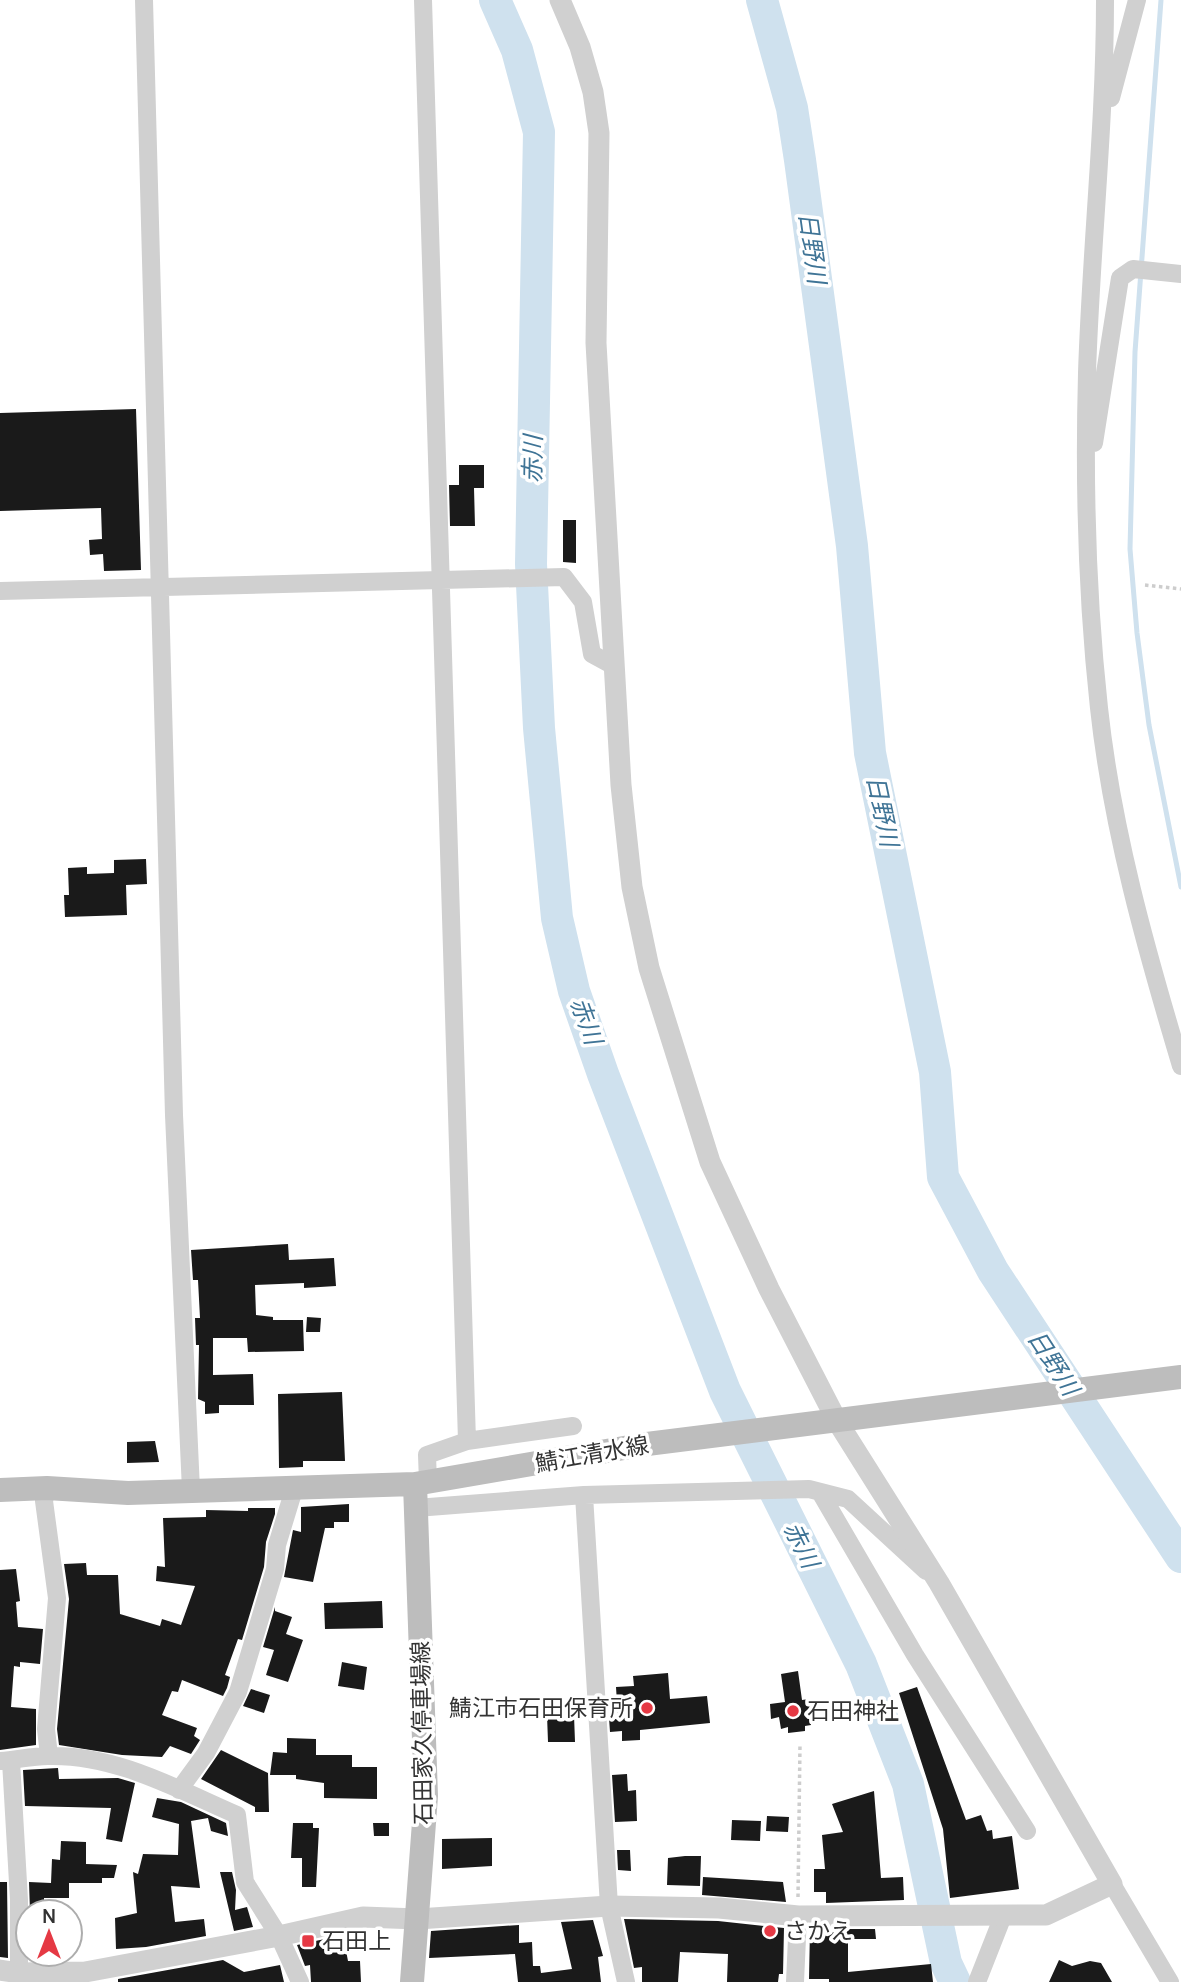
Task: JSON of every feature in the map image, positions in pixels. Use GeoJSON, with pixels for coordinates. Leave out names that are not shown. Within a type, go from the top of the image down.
{"type":"FeatureCollection","features":[{"type":"Feature","properties":{"kind":"main road","name":"鯖江清水線"},"geometry":{"type":"LineString","coordinates":[[0,1490],[47,1488],[128,1493],[295,1486],[420,1491],[647,1444],[1181,1377]]}},
{"type":"Feature","properties":{"kind":"main road","name":"石田家久停車場線"},"geometry":{"type":"LineString","coordinates":[[412,1982],[426,1796],[420,1491]]}},
{"type":"Feature","properties":{"kind":"street"},"geometry":{"type":"LineString","coordinates":[[144,0],[174,1115],[191,1490]]}},
{"type":"Feature","properties":{"kind":"street"},"geometry":{"type":"LineString","coordinates":[[423,0],[467,1441]]}},
{"type":"Feature","properties":{"kind":"street"},"geometry":{"type":"LineString","coordinates":[[560,0],[593,92],[599,133],[596,343],[614,666],[628,848],[649,968],[710,1162],[769,1289],[837,1421],[939,1583],[1170,1982]]}},
{"type":"Feature","properties":{"kind":"street"},"geometry":{"type":"LineString","coordinates":[[1105,0],[1101,133],[1087,373],[1090,592],[1099,709],[1121,838],[1155,979],[1181,1066]]}},
{"type":"Feature","properties":{"kind":"street"},"geometry":{"type":"LineString","coordinates":[[1101,133],[1137,0]]}},
{"type":"Feature","properties":{"kind":"street"},"geometry":{"type":"LineString","coordinates":[[1087,463],[1098,430],[1120,278],[1141,270],[1181,274]]}},
{"type":"Feature","properties":{"kind":"street"},"geometry":{"type":"LineString","coordinates":[[0,591],[564,577],[583,602],[592,654],[614,666]]}},
{"type":"Feature","properties":{"kind":"street"},"geometry":{"type":"LineString","coordinates":[[573,1426],[467,1441],[427,1455],[420,1491],[584,1495],[809,1489],[848,1499],[939,1583]]}},
{"type":"Feature","properties":{"kind":"street"},"geometry":{"type":"LineString","coordinates":[[179,1790],[206,1753],[238,1692],[275,1569],[277,1545],[295,1486]]}},
{"type":"Feature","properties":{"kind":"street"},"geometry":{"type":"LineString","coordinates":[[47,1488],[44,1501],[57,1598],[46,1729],[49,1756]]}},
{"type":"Feature","properties":{"kind":"street"},"geometry":{"type":"LineString","coordinates":[[820,1492],[915,1655],[1027,1831]]}},
{"type":"Feature","properties":{"kind":"street"},"geometry":{"type":"LineString","coordinates":[[584,1495],[609,1906],[626,1982]]}},
{"type":"Feature","properties":{"kind":"street"},"geometry":{"type":"LineString","coordinates":[[300,1982],[278,1936],[246,1882],[237,1815],[104,1762],[49,1756],[5,1761],[19,1900],[10,1971],[85,1972],[278,1936],[363,1917],[418,1919],[609,1906],[719,1908],[798,1916],[1046,1915],[1112,1884]]}},
{"type":"Feature","properties":{"kind":"street"},"geometry":{"type":"LineString","coordinates":[[795,1982],[798,1916]]}},
{"type":"Feature","properties":{"kind":"street"},"geometry":{"type":"LineString","coordinates":[[977,1982],[1003,1916]]}},
{"type":"Feature","properties":{"kind":"path"},"geometry":{"type":"LineString","coordinates":[[1145,584],[1181,589]]}},
{"type":"Feature","properties":{"kind":"path"},"geometry":{"type":"LineString","coordinates":[[798,1916],[800,1744]]}},
{"type":"Feature","properties":{"kind":"building"},"geometry":{"type":"Polygon","coordinates":[[[136,409],[141,570],[104,571],[103,554],[90,555],[89,540],[102,539],[101,508],[0,511],[0,413],[136,409]]]}},
{"type":"Feature","properties":{"kind":"building"},"geometry":{"type":"Polygon","coordinates":[[[459,465],[484,465],[484,488],[474,488],[475,526],[450,526],[449,485],[459,485],[459,465]]]}},
{"type":"Feature","properties":{"kind":"building"},"geometry":{"type":"Polygon","coordinates":[[[563,520],[576,520],[576,563],[563,562],[563,520]]]}},
{"type":"Feature","properties":{"kind":"building"},"geometry":{"type":"Polygon","coordinates":[[[146,859],[147,884],[126,885],[127,915],[65,917],[64,895],[69,895],[68,868],[87,867],[87,874],[114,873],[114,860],[146,859]]]}},
{"type":"Feature","properties":{"kind":"building"},"geometry":{"type":"Polygon","coordinates":[[[288,1244],[289,1260],[334,1258],[336,1286],[304,1288],[304,1283],[255,1285],[256,1315],[273,1317],[273,1320],[303,1320],[304,1351],[248,1352],[247,1338],[213,1338],[213,1375],[253,1374],[254,1405],[219,1405],[219,1413],[205,1414],[205,1402],[198,1399],[199,1345],[196,1345],[195,1318],[200,1318],[198,1280],[193,1280],[191,1250],[288,1244]]]}},
{"type":"Feature","properties":{"kind":"building"},"geometry":{"type":"Polygon","coordinates":[[[307,1317],[321,1318],[320,1332],[306,1332],[307,1317]]]}},
{"type":"Feature","properties":{"kind":"building"},"geometry":{"type":"Polygon","coordinates":[[[342,1392],[345,1461],[303,1461],[303,1467],[279,1468],[278,1394],[342,1392]]]}},
{"type":"Feature","properties":{"kind":"building"},"geometry":{"type":"Polygon","coordinates":[[[155,1441],[159,1462],[127,1463],[127,1442],[155,1441]]]}},
{"type":"Feature","properties":{"kind":"building"},"geometry":{"type":"Polygon","coordinates":[[[349,1504],[349,1522],[334,1522],[334,1528],[325,1528],[313,1582],[284,1577],[293,1530],[301,1532],[301,1507],[349,1504]]]}},
{"type":"Feature","properties":{"kind":"building"},"geometry":{"type":"Polygon","coordinates":[[[248,1508],[275,1508],[275,1514],[266,1542],[264,1567],[242,1640],[238,1639],[225,1675],[230,1677],[227,1688],[223,1696],[182,1680],[178,1692],[172,1691],[162,1715],[197,1728],[194,1736],[200,1740],[191,1754],[170,1746],[162,1757],[122,1755],[59,1745],[57,1729],[69,1599],[64,1564],[86,1563],[87,1575],[118,1575],[120,1614],[160,1626],[162,1619],[181,1625],[195,1586],[156,1581],[157,1566],[165,1567],[163,1518],[206,1517],[206,1510],[248,1511],[248,1508]]]}},
{"type":"Feature","properties":{"kind":"building"},"geometry":{"type":"Polygon","coordinates":[[[16,1569],[20,1601],[16,1602],[18,1627],[43,1629],[40,1664],[20,1662],[20,1667],[14,1666],[11,1707],[36,1709],[36,1745],[0,1750],[0,1570],[16,1569]]]}},
{"type":"Feature","properties":{"kind":"building"},"geometry":{"type":"Polygon","coordinates":[[[382,1601],[383,1628],[325,1629],[324,1603],[382,1601]]]}},
{"type":"Feature","properties":{"kind":"building"},"geometry":{"type":"Polygon","coordinates":[[[275,1607],[275,1611],[292,1617],[286,1634],[303,1640],[288,1682],[266,1675],[274,1650],[263,1647],[275,1607]]]}},
{"type":"Feature","properties":{"kind":"building"},"geometry":{"type":"Polygon","coordinates":[[[342,1662],[367,1667],[364,1690],[338,1686],[342,1662]]]}},
{"type":"Feature","properties":{"kind":"building"},"geometry":{"type":"Polygon","coordinates":[[[798,1671],[802,1700],[816,1698],[818,1712],[810,1713],[811,1725],[805,1726],[805,1731],[788,1733],[788,1727],[781,1729],[779,1717],[771,1719],[770,1704],[785,1702],[781,1674],[798,1671]]]}},
{"type":"Feature","properties":{"kind":"building"},"geometry":{"type":"Polygon","coordinates":[[[668,1673],[670,1699],[707,1696],[710,1723],[640,1730],[640,1740],[622,1741],[622,1731],[610,1732],[608,1704],[617,1703],[616,1687],[634,1686],[633,1676],[668,1673]]]}},
{"type":"Feature","properties":{"kind":"building"},"geometry":{"type":"Polygon","coordinates":[[[917,1687],[966,1820],[981,1815],[987,1831],[992,1830],[993,1839],[1012,1836],[1019,1889],[950,1898],[943,1829],[899,1693],[917,1687]]]}},
{"type":"Feature","properties":{"kind":"building"},"geometry":{"type":"Polygon","coordinates":[[[251,1689],[270,1695],[264,1713],[243,1706],[251,1689]]]}},
{"type":"Feature","properties":{"kind":"building"},"geometry":{"type":"Polygon","coordinates":[[[547,1715],[574,1715],[575,1742],[548,1742],[547,1715]]]}},
{"type":"Feature","properties":{"kind":"building"},"geometry":{"type":"Polygon","coordinates":[[[287,1738],[316,1739],[316,1755],[352,1755],[352,1767],[377,1767],[377,1799],[324,1798],[324,1783],[296,1779],[296,1775],[270,1775],[273,1752],[287,1753],[287,1738]]]}},
{"type":"Feature","properties":{"kind":"building"},"geometry":{"type":"Polygon","coordinates":[[[221,1750],[268,1773],[269,1812],[255,1812],[255,1807],[201,1779],[221,1750]]]}},
{"type":"Feature","properties":{"kind":"building"},"geometry":{"type":"Polygon","coordinates":[[[58,1768],[59,1779],[118,1778],[135,1783],[122,1842],[106,1839],[111,1808],[25,1806],[23,1770],[58,1768]]]}},
{"type":"Feature","properties":{"kind":"building"},"geometry":{"type":"Polygon","coordinates":[[[627,1774],[628,1791],[636,1790],[637,1821],[615,1822],[612,1775],[627,1774]]]}},
{"type":"Feature","properties":{"kind":"building"},"geometry":{"type":"Polygon","coordinates":[[[874,1791],[881,1878],[903,1877],[904,1900],[826,1903],[826,1892],[814,1892],[814,1869],[825,1869],[822,1835],[843,1832],[832,1804],[874,1791]]]}},
{"type":"Feature","properties":{"kind":"building"},"geometry":{"type":"Polygon","coordinates":[[[157,1798],[181,1802],[226,1823],[228,1836],[211,1831],[208,1818],[191,1821],[200,1888],[171,1886],[175,1922],[204,1919],[206,1936],[146,1947],[116,1949],[115,1918],[137,1913],[133,1872],[138,1874],[143,1854],[178,1855],[179,1824],[152,1817],[157,1798]]]}},
{"type":"Feature","properties":{"kind":"building"},"geometry":{"type":"Polygon","coordinates":[[[767,1816],[789,1817],[788,1832],[766,1831],[767,1816]]]}},
{"type":"Feature","properties":{"kind":"building"},"geometry":{"type":"Polygon","coordinates":[[[732,1820],[761,1821],[760,1841],[731,1840],[732,1820]]]}},
{"type":"Feature","properties":{"kind":"building"},"geometry":{"type":"Polygon","coordinates":[[[293,1823],[313,1823],[313,1828],[319,1828],[316,1887],[302,1887],[302,1858],[291,1858],[293,1823]]]}},
{"type":"Feature","properties":{"kind":"building"},"geometry":{"type":"Polygon","coordinates":[[[373,1823],[389,1823],[389,1836],[374,1836],[373,1823]]]}},
{"type":"Feature","properties":{"kind":"building"},"geometry":{"type":"Polygon","coordinates":[[[492,1838],[492,1866],[442,1869],[442,1839],[492,1838]]]}},
{"type":"Feature","properties":{"kind":"building"},"geometry":{"type":"Polygon","coordinates":[[[61,1841],[86,1842],[86,1864],[117,1865],[114,1878],[102,1878],[102,1883],[69,1883],[69,1898],[30,1898],[29,1882],[51,1883],[52,1859],[60,1860],[61,1841]]]}},
{"type":"Feature","properties":{"kind":"building"},"geometry":{"type":"Polygon","coordinates":[[[617,1850],[630,1850],[631,1871],[618,1870],[617,1850]]]}},
{"type":"Feature","properties":{"kind":"building"},"geometry":{"type":"Polygon","coordinates":[[[701,1856],[700,1886],[667,1885],[668,1858],[701,1856]]]}},
{"type":"Feature","properties":{"kind":"building"},"geometry":{"type":"Polygon","coordinates":[[[220,1872],[232,1872],[236,1890],[235,1910],[247,1907],[253,1927],[234,1931],[220,1872]]]}},
{"type":"Feature","properties":{"kind":"building"},"geometry":{"type":"Polygon","coordinates":[[[703,1877],[783,1882],[786,1902],[702,1895],[703,1877]]]}},
{"type":"Feature","properties":{"kind":"building"},"geometry":{"type":"Polygon","coordinates":[[[0,1882],[7,1882],[8,1958],[0,1957],[0,1882]]]}},
{"type":"Feature","properties":{"kind":"building"},"geometry":{"type":"Polygon","coordinates":[[[624,1919],[718,1921],[784,1928],[783,1974],[779,1974],[778,1982],[727,1982],[728,1954],[680,1952],[678,1982],[642,1982],[642,1967],[634,1968],[624,1919]]]}},
{"type":"Feature","properties":{"kind":"building"},"geometry":{"type":"Polygon","coordinates":[[[593,1920],[603,1956],[598,1957],[601,1982],[518,1982],[515,1954],[429,1958],[431,1931],[519,1925],[519,1943],[532,1942],[533,1966],[540,1966],[541,1973],[572,1969],[561,1922],[593,1920]]]}},
{"type":"Feature","properties":{"kind":"building"},"geometry":{"type":"Polygon","coordinates":[[[810,1929],[875,1929],[876,1939],[848,1939],[848,1972],[931,1964],[933,1982],[829,1982],[829,1979],[809,1979],[810,1929]]]}},
{"type":"Feature","properties":{"kind":"building"},"geometry":{"type":"Polygon","coordinates":[[[343,1935],[348,1961],[360,1961],[361,1982],[311,1982],[310,1965],[305,1966],[297,1945],[343,1935]]]}},
{"type":"Feature","properties":{"kind":"building"},"geometry":{"type":"Polygon","coordinates":[[[223,1960],[244,1972],[280,1965],[284,1982],[118,1982],[118,1979],[223,1960]]]}},
{"type":"Feature","properties":{"kind":"building"},"geometry":{"type":"Polygon","coordinates":[[[1059,1960],[1072,1966],[1090,1961],[1101,1963],[1112,1982],[1049,1982],[1059,1960]]]}},
{"type":"Feature","properties":{"kind":"waterway","name":"赤川"},"geometry":{"type":"LineString","coordinates":[[495,0],[517,50],[539,132],[531,564],[539,728],[557,918],[574,991],[603,1074],[725,1391],[861,1664],[908,1784],[946,1963],[955,1982]]}},
{"type":"Feature","properties":{"kind":"waterway","name":"日野川"},"geometry":{"type":"LineString","coordinates":[[762,0],[792,108],[800,160],[852,546],[870,753],[935,1072],[943,1177],[993,1271],[1181,1557]]}},
{"type":"Feature","properties":{"kind":"waterway"},"geometry":{"type":"LineString","coordinates":[[1161,0],[1135,352],[1130,549],[1149,725],[1181,887]]}},
{"type":"Feature","properties":{"kind":"place","name":"鯖江市石田保育所"},"geometry":{"type":"Point","coordinates":[647,1708]}},
{"type":"Feature","properties":{"kind":"place","name":"石田神社"},"geometry":{"type":"Point","coordinates":[793,1711]}},
{"type":"Feature","properties":{"kind":"place","name":"さかえ"},"geometry":{"type":"Point","coordinates":[770,1931]}},
{"type":"Feature","properties":{"kind":"place","name":"石田上"},"geometry":{"type":"Point","coordinates":[308,1941]}}]}
